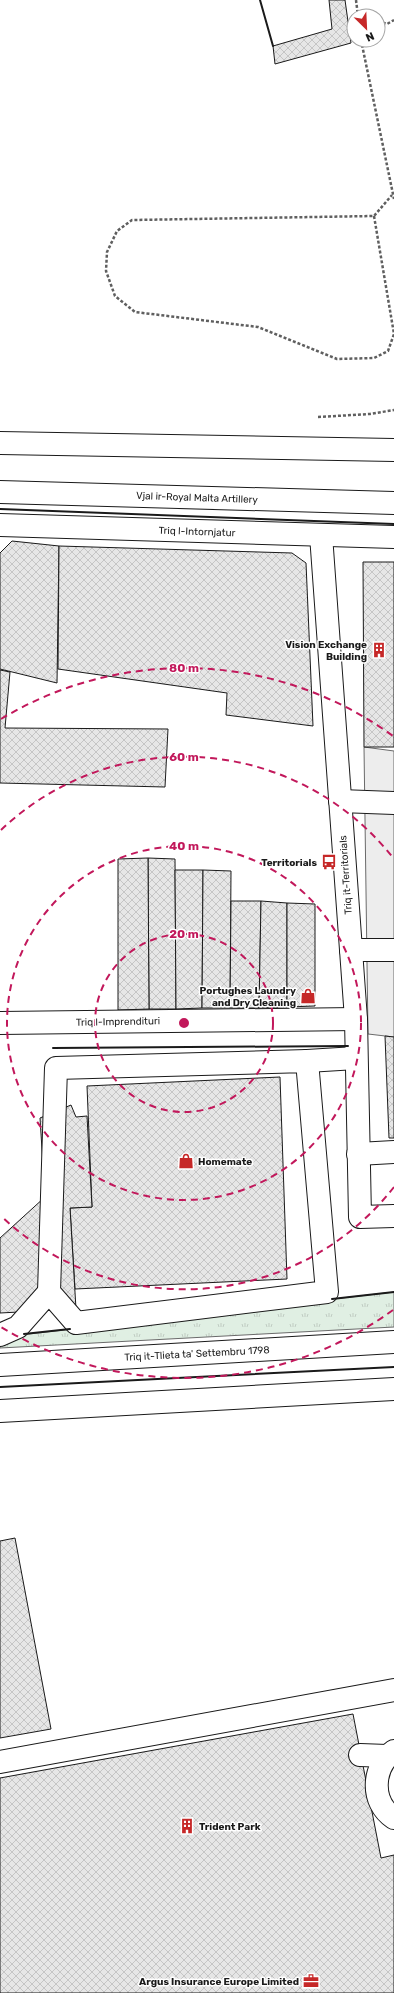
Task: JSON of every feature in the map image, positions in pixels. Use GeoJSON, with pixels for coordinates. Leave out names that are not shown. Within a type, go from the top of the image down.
{"type":"FeatureCollection","features":[{"type":"Feature","properties":{"kind":"main road"},"geometry":{"type":"LineString","coordinates":[[0,442],[394,450]]}},
{"type":"Feature","properties":{"kind":"main road","name":"Vjal ir-Royal Malta Artillery"},"geometry":{"type":"LineString","coordinates":[[0,492],[394,503]]}},
{"type":"Feature","properties":{"kind":"main road","name":"Triq l-Intornjatur"},"geometry":{"type":"LineString","coordinates":[[0,525],[394,537]]}},
{"type":"Feature","properties":{"kind":"main road","name":"Triq it-Territorials"},"geometry":{"type":"LineString","coordinates":[[321,535],[356,1019],[360,1216],[394,1216]]}},
{"type":"Feature","properties":{"kind":"main road"},"geometry":{"type":"LineString","coordinates":[[340,800],[394,804]]}},
{"type":"Feature","properties":{"kind":"main road"},"geometry":{"type":"LineString","coordinates":[[351,950],[394,950]]}},
{"type":"Feature","properties":{"kind":"main road","name":"Triq l-Imprendituri"},"geometry":{"type":"LineString","coordinates":[[0,1023],[356,1019]]}},
{"type":"Feature","properties":{"kind":"main road"},"geometry":{"type":"LineString","coordinates":[[0,1335],[18,1327],[50,1292],[56,1068],[306,1061],[356,1058]]}},
{"type":"Feature","properties":{"kind":"main road"},"geometry":{"type":"LineString","coordinates":[[50,1292],[76,1323],[327,1292],[306,1061]]}},
{"type":"Feature","properties":{"kind":"main road"},"geometry":{"type":"LineString","coordinates":[[358,1154],[394,1152]]}},
{"type":"Feature","properties":{"kind":"main road","name":"Triq it-Tlieta ta' Settembru 1798"},"geometry":{"type":"LineString","coordinates":[[0,1365],[394,1342]]}},
{"type":"Feature","properties":{"kind":"main road"},"geometry":{"type":"LineString","coordinates":[[0,1411],[394,1389]]}},
{"type":"Feature","properties":{"kind":"main road"},"geometry":{"type":"LineString","coordinates":[[0,1762],[394,1690]]}},
{"type":"Feature","properties":{"kind":"main road"},"geometry":{"type":"LineString","coordinates":[[360,1755],[391,1753]]}},
{"type":"Feature","properties":{"kind":"main road"},"geometry":{"type":"LineString","coordinates":[[391,1753],[380,1767],[373,1795],[394,1818]]}},
{"type":"Feature","properties":{"kind":"path"},"geometry":{"type":"LineString","coordinates":[[364,48],[394,199]]}},
{"type":"Feature","properties":{"kind":"path"},"geometry":{"type":"LineString","coordinates":[[374,216],[394,334],[388,351],[374,358],[337,359],[258,327],[135,312],[115,296],[106,271],[107,252],[117,231],[132,220],[374,216],[392,195]]}},
{"type":"Feature","properties":{"kind":"path"},"geometry":{"type":"LineString","coordinates":[[318,417],[370,414],[394,410]]}},
{"type":"Feature","properties":{"kind":"green space"},"geometry":{"type":"Polygon","coordinates":[[[394,1292],[394,1327],[0,1348],[0,1345],[20,1335],[394,1292]]]}},
{"type":"Feature","properties":{"kind":"shaded area"},"geometry":{"type":"Polygon","coordinates":[[[364,747],[394,751],[394,1037],[368,1034],[364,747]]]}},
{"type":"Feature","properties":{"kind":"building"},"geometry":{"type":"Polygon","coordinates":[[[329,0],[345,0],[346,44],[275,64],[273,46],[332,29],[329,0]]]}},
{"type":"Feature","properties":{"kind":"building"},"geometry":{"type":"Polygon","coordinates":[[[12,541],[59,546],[57,683],[0,669],[0,553],[12,541]]]}},
{"type":"Feature","properties":{"kind":"building"},"geometry":{"type":"Polygon","coordinates":[[[59,546],[292,553],[306,563],[313,726],[226,715],[227,693],[58,669],[59,546]]]}},
{"type":"Feature","properties":{"kind":"building","name":"Vision Exchange Building"},"geometry":{"type":"Polygon","coordinates":[[[363,562],[394,562],[394,747],[364,747],[363,562]]]}},
{"type":"Feature","properties":{"kind":"building"},"geometry":{"type":"Polygon","coordinates":[[[0,670],[10,672],[5,728],[168,729],[165,787],[0,783],[0,670]]]}},
{"type":"Feature","properties":{"kind":"building"},"geometry":{"type":"Polygon","coordinates":[[[148,858],[175,859],[176,1009],[149,1009],[148,858]]]}},
{"type":"Feature","properties":{"kind":"building"},"geometry":{"type":"Polygon","coordinates":[[[148,858],[149,1009],[118,1010],[118,859],[148,858]]]}},
{"type":"Feature","properties":{"kind":"building"},"geometry":{"type":"Polygon","coordinates":[[[175,870],[203,870],[202,1008],[176,1009],[175,870]]]}},
{"type":"Feature","properties":{"kind":"building"},"geometry":{"type":"Polygon","coordinates":[[[203,870],[231,871],[230,1008],[202,1008],[203,870]]]}},
{"type":"Feature","properties":{"kind":"building"},"geometry":{"type":"Polygon","coordinates":[[[231,901],[261,901],[259,1008],[230,1008],[231,901]]]}},
{"type":"Feature","properties":{"kind":"building"},"geometry":{"type":"Polygon","coordinates":[[[261,901],[287,903],[287,1007],[259,1008],[261,901]]]}},
{"type":"Feature","properties":{"kind":"building"},"geometry":{"type":"Polygon","coordinates":[[[287,903],[315,904],[315,1006],[287,1007],[287,903]]]}},
{"type":"Feature","properties":{"kind":"building"},"geometry":{"type":"Polygon","coordinates":[[[385,1036],[394,1037],[394,1138],[389,1138],[385,1036]]]}},
{"type":"Feature","properties":{"kind":"building","name":"Homemate"},"geometry":{"type":"Polygon","coordinates":[[[280,1077],[287,1279],[75,1289],[70,1208],[92,1207],[87,1086],[280,1077]]]}},
{"type":"Feature","properties":{"kind":"building"},"geometry":{"type":"Polygon","coordinates":[[[71,1105],[76,1117],[87,1116],[92,1207],[70,1208],[76,1309],[0,1313],[0,1238],[45,1197],[40,1118],[71,1105]]]}},
{"type":"Feature","properties":{"kind":"building"},"geometry":{"type":"Polygon","coordinates":[[[15,1538],[51,1729],[0,1738],[0,1541],[15,1538]]]}},
{"type":"Feature","properties":{"kind":"building","name":"Trident Park"},"geometry":{"type":"Polygon","coordinates":[[[353,1714],[381,1858],[394,1855],[394,1993],[0,1993],[0,1778],[353,1714]]]}},
{"type":"Feature","properties":{"kind":"wall"},"geometry":{"type":"LineString","coordinates":[[260,0],[273,46]]}},
{"type":"Feature","properties":{"kind":"wall"},"geometry":{"type":"LineString","coordinates":[[0,509],[394,524]]}},
{"type":"Feature","properties":{"kind":"wall"},"geometry":{"type":"LineString","coordinates":[[53,1048],[348,1046]]}},
{"type":"Feature","properties":{"kind":"wall"},"geometry":{"type":"LineString","coordinates":[[332,1299],[394,1292]]}},
{"type":"Feature","properties":{"kind":"wall"},"geometry":{"type":"LineString","coordinates":[[24,1334],[70,1329]]}},
{"type":"Feature","properties":{"kind":"wall"},"geometry":{"type":"LineString","coordinates":[[0,1387],[394,1367]]}},
{"type":"Feature","properties":{"kind":"place","name":"Vision Exchange Building"},"geometry":{"type":"Point","coordinates":[379,650]}},
{"type":"Feature","properties":{"kind":"place","name":"Territorials"},"geometry":{"type":"Point","coordinates":[329,862]}},
{"type":"Feature","properties":{"kind":"place","name":"Portughes Laundry and Dry Cleaning"},"geometry":{"type":"Point","coordinates":[308,996]}},
{"type":"Feature","properties":{"kind":"place","name":"Homemate"},"geometry":{"type":"Point","coordinates":[186,1161]}},
{"type":"Feature","properties":{"kind":"place","name":"Trident Park"},"geometry":{"type":"Point","coordinates":[187,1826]}},
{"type":"Feature","properties":{"kind":"place","name":"Argus Insurance Europe Limited"},"geometry":{"type":"Point","coordinates":[311,1981]}}]}
